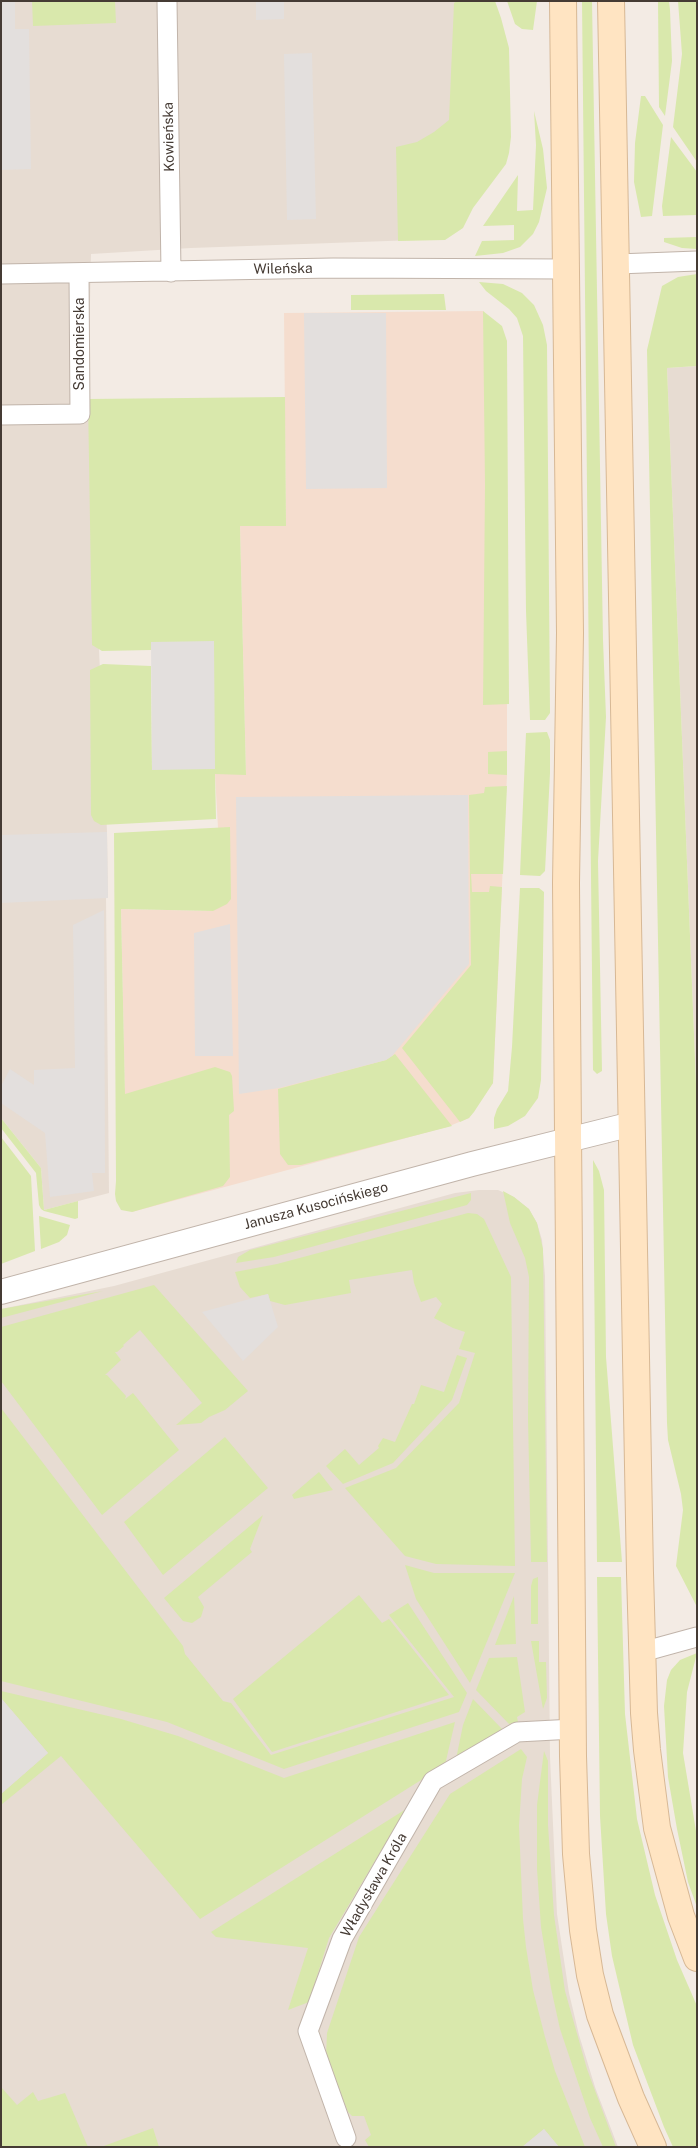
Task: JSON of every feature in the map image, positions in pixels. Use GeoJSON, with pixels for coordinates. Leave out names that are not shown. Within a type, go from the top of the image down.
{"type":"FeatureCollection","features":[{"type":"Feature","properties":{"kind":"main road"},"geometry":{"type":"LineString","coordinates":[[562,1],[570,633],[566,883],[568,1139],[574,1729],[578,1880],[590,1975],[600,2015],[616,2061],[653,2147]]}},
{"type":"Feature","properties":{"kind":"main road"},"geometry":{"type":"LineString","coordinates":[[611,1],[642,1652],[647,1750],[657,1828],[673,1888],[697,1958]]}},
{"type":"Feature","properties":{"kind":"street","name":"Kowieńska"},"geometry":{"type":"LineString","coordinates":[[167,1],[171,272]]}},
{"type":"Feature","properties":{"kind":"street"},"geometry":{"type":"LineString","coordinates":[[617,264],[697,261]]}},
{"type":"Feature","properties":{"kind":"street","name":"Wileńska"},"geometry":{"type":"LineString","coordinates":[[1,274],[333,268],[565,269]]}},
{"type":"Feature","properties":{"kind":"street","name":"Sandomierska"},"geometry":{"type":"LineString","coordinates":[[1,415],[80,414],[79,273]]}},
{"type":"Feature","properties":{"kind":"street","name":"Janusza Kusocińskiego"},"geometry":{"type":"LineString","coordinates":[[1,1292],[568,1139],[632,1124]]}},
{"type":"Feature","properties":{"kind":"street"},"geometry":{"type":"LineString","coordinates":[[642,1652],[697,1637]]}},
{"type":"Feature","properties":{"kind":"street","name":"Władysława Króla"},"geometry":{"type":"LineString","coordinates":[[346,2138],[308,2031],[342,1939],[433,1781],[517,1732],[574,1729]]}},
{"type":"Feature","properties":{"kind":"shaded area"},"geometry":{"type":"Polygon","coordinates":[[[1,1],[474,1],[444,239],[191,248],[91,254],[88,399],[107,832],[109,1193],[44,1210],[41,1168],[1,1118],[1,1]]]}},
{"type":"Feature","properties":{"kind":"shaded area"},"geometry":{"type":"Polygon","coordinates":[[[1,1],[15,1],[15,29],[29,29],[31,169],[1,170],[1,1]]]}},
{"type":"Feature","properties":{"kind":"shaded area"},"geometry":{"type":"Polygon","coordinates":[[[256,1],[284,1],[284,19],[256,20],[256,1]]]}},
{"type":"Feature","properties":{"kind":"shaded area"},"geometry":{"type":"Polygon","coordinates":[[[312,53],[316,219],[287,220],[284,54],[312,53]]]}},
{"type":"Feature","properties":{"kind":"shaded area"},"geometry":{"type":"Polygon","coordinates":[[[483,311],[507,341],[507,775],[493,1083],[469,1118],[447,1127],[132,1212],[125,1095],[121,909],[213,911],[230,828],[218,828],[215,774],[246,774],[240,526],[286,526],[284,313],[483,311]]]}},
{"type":"Feature","properties":{"kind":"shaded area"},"geometry":{"type":"Polygon","coordinates":[[[304,313],[386,313],[387,488],[306,489],[304,313]]]}},
{"type":"Feature","properties":{"kind":"shaded area"},"geometry":{"type":"Polygon","coordinates":[[[697,366],[697,1108],[667,368],[697,366]]]}},
{"type":"Feature","properties":{"kind":"shaded area"},"geometry":{"type":"Polygon","coordinates":[[[214,641],[215,769],[152,770],[151,642],[214,641]]]}},
{"type":"Feature","properties":{"kind":"shaded area"},"geometry":{"type":"Polygon","coordinates":[[[468,795],[469,964],[392,1056],[386,1060],[279,1088],[239,1094],[236,797],[468,795]]]}},
{"type":"Feature","properties":{"kind":"shaded area"},"geometry":{"type":"Polygon","coordinates":[[[107,832],[108,898],[1,903],[1,835],[107,832]]]}},
{"type":"Feature","properties":{"kind":"shaded area"},"geometry":{"type":"Polygon","coordinates":[[[104,910],[105,1173],[92,1173],[94,1191],[50,1197],[45,1133],[1,1103],[1,1086],[10,1069],[34,1085],[34,1070],[75,1068],[73,925],[104,910]]]}},
{"type":"Feature","properties":{"kind":"shaded area"},"geometry":{"type":"Polygon","coordinates":[[[230,924],[233,1056],[195,1056],[194,933],[230,924]]]}},
{"type":"Feature","properties":{"kind":"shaded area"},"geometry":{"type":"Polygon","coordinates":[[[498,1190],[514,1197],[529,1209],[537,1223],[542,1240],[545,1276],[550,1757],[557,1914],[569,1993],[579,2035],[595,2087],[618,2147],[1,2147],[1,1309],[114,1286],[455,1193],[498,1190]]]}},
{"type":"Feature","properties":{"kind":"shaded area"},"geometry":{"type":"Polygon","coordinates":[[[268,1294],[278,1327],[243,1361],[202,1312],[268,1294]]]}},
{"type":"Feature","properties":{"kind":"shaded area"},"geometry":{"type":"Polygon","coordinates":[[[1,1698],[48,1753],[1,1794],[1,1698]]]}},
{"type":"Feature","properties":{"kind":"shaded area"},"geometry":{"type":"Polygon","coordinates":[[[544,2129],[559,2147],[522,2147],[544,2129]]]}},
{"type":"Feature","properties":{"kind":"green space"},"geometry":{"type":"Polygon","coordinates":[[[32,1],[115,1],[116,23],[33,26],[32,1]]]}},
{"type":"Feature","properties":{"kind":"green space"},"geometry":{"type":"Polygon","coordinates":[[[457,1],[495,1],[501,18],[509,48],[511,137],[509,153],[506,164],[473,208],[463,228],[445,240],[398,241],[396,147],[417,142],[449,120],[454,3],[457,1]]]}},
{"type":"Feature","properties":{"kind":"green space"},"geometry":{"type":"Polygon","coordinates":[[[507,1],[537,1],[533,30],[522,29],[515,24],[507,1]]]}},
{"type":"Feature","properties":{"kind":"green space"},"geometry":{"type":"Polygon","coordinates":[[[582,1],[592,1],[606,717],[598,861],[602,1071],[597,1074],[593,1070],[582,1]]]}},
{"type":"Feature","properties":{"kind":"green space"},"geometry":{"type":"Polygon","coordinates":[[[658,1],[669,1],[670,10],[672,61],[665,116],[659,107],[658,1]]]}},
{"type":"Feature","properties":{"kind":"green space"},"geometry":{"type":"Polygon","coordinates":[[[678,1],[697,1],[697,162],[673,127],[682,54],[678,1]]]}},
{"type":"Feature","properties":{"kind":"green space"},"geometry":{"type":"Polygon","coordinates":[[[641,96],[645,96],[663,125],[652,216],[641,217],[634,182],[635,143],[641,96]]]}},
{"type":"Feature","properties":{"kind":"green space"},"geometry":{"type":"Polygon","coordinates":[[[534,111],[543,149],[547,188],[539,222],[533,234],[520,247],[503,253],[475,256],[482,241],[514,240],[514,225],[483,226],[518,175],[517,211],[533,210],[536,145],[534,111]]]}},
{"type":"Feature","properties":{"kind":"green space"},"geometry":{"type":"Polygon","coordinates":[[[671,137],[697,172],[697,215],[663,216],[662,206],[671,137]]]}},
{"type":"Feature","properties":{"kind":"green space"},"geometry":{"type":"Polygon","coordinates":[[[697,237],[697,249],[682,248],[664,242],[664,238],[697,237]]]}},
{"type":"Feature","properties":{"kind":"green space"},"geometry":{"type":"Polygon","coordinates":[[[697,274],[697,366],[667,368],[697,1108],[697,1607],[676,1566],[683,1510],[668,1440],[667,1423],[647,350],[662,286],[678,277],[697,274]]]}},
{"type":"Feature","properties":{"kind":"green space"},"geometry":{"type":"Polygon","coordinates":[[[479,282],[503,284],[522,293],[534,305],[543,325],[547,345],[550,713],[545,720],[530,720],[526,611],[523,336],[517,318],[509,309],[486,291],[479,282]]]}},
{"type":"Feature","properties":{"kind":"green space"},"geometry":{"type":"Polygon","coordinates":[[[444,294],[446,310],[351,310],[351,295],[444,294]]]}},
{"type":"Feature","properties":{"kind":"green space"},"geometry":{"type":"Polygon","coordinates":[[[483,311],[502,326],[507,341],[509,704],[483,705],[485,485],[483,311]]]}},
{"type":"Feature","properties":{"kind":"green space"},"geometry":{"type":"Polygon","coordinates":[[[285,397],[286,526],[240,526],[246,775],[215,774],[216,819],[101,825],[94,821],[91,815],[90,670],[103,664],[151,666],[152,770],[152,642],[151,650],[102,651],[92,645],[88,399],[285,397]]]}},
{"type":"Feature","properties":{"kind":"green space"},"geometry":{"type":"Polygon","coordinates":[[[547,732],[550,740],[550,773],[545,871],[540,876],[520,875],[526,733],[547,732]]]}},
{"type":"Feature","properties":{"kind":"green space"},"geometry":{"type":"Polygon","coordinates":[[[507,751],[507,775],[488,774],[488,752],[507,751]]]}},
{"type":"Feature","properties":{"kind":"green space"},"geometry":{"type":"Polygon","coordinates":[[[507,786],[503,874],[471,874],[472,892],[489,892],[490,886],[502,887],[493,1083],[469,1118],[460,1122],[402,1048],[471,965],[469,795],[484,793],[485,787],[507,786]]]}},
{"type":"Feature","properties":{"kind":"green space"},"geometry":{"type":"Polygon","coordinates":[[[230,827],[231,899],[227,904],[213,911],[121,909],[125,1094],[215,1067],[230,1072],[232,1076],[234,1111],[229,1115],[230,1177],[223,1186],[132,1212],[121,1210],[116,1201],[115,1194],[114,833],[230,827]]]}},
{"type":"Feature","properties":{"kind":"green space"},"geometry":{"type":"Polygon","coordinates":[[[520,888],[539,888],[544,892],[541,1080],[538,1098],[525,1116],[508,1126],[494,1129],[494,1118],[497,1109],[508,1091],[520,888]]]}},
{"type":"Feature","properties":{"kind":"green space"},"geometry":{"type":"Polygon","coordinates":[[[395,1054],[452,1126],[301,1165],[288,1165],[280,1154],[278,1089],[386,1060],[395,1054]]]}},
{"type":"Feature","properties":{"kind":"green space"},"geometry":{"type":"Polygon","coordinates":[[[1,1118],[41,1168],[44,1210],[78,1201],[78,1218],[75,1219],[44,1211],[41,1209],[36,1173],[1,1128],[1,1118]]]}},
{"type":"Feature","properties":{"kind":"green space"},"geometry":{"type":"Polygon","coordinates":[[[1,1137],[31,1176],[35,1251],[1,1264],[1,1137]]]}},
{"type":"Feature","properties":{"kind":"green space"},"geometry":{"type":"Polygon","coordinates":[[[593,1160],[599,1171],[604,1190],[606,1357],[622,1562],[597,1562],[593,1160]]]}},
{"type":"Feature","properties":{"kind":"green space"},"geometry":{"type":"Polygon","coordinates":[[[503,1191],[529,1209],[537,1223],[543,1249],[547,1562],[531,1562],[528,1418],[529,1277],[525,1258],[510,1223],[503,1191]]]}},
{"type":"Feature","properties":{"kind":"green space"},"geometry":{"type":"Polygon","coordinates":[[[471,1193],[471,1200],[467,1205],[274,1257],[236,1263],[238,1257],[250,1250],[471,1193]]]}},
{"type":"Feature","properties":{"kind":"green space"},"geometry":{"type":"Polygon","coordinates":[[[468,1213],[477,1214],[484,1219],[511,1277],[515,1566],[436,1564],[405,1556],[345,1488],[396,1468],[459,1403],[475,1353],[459,1349],[465,1332],[434,1318],[442,1304],[436,1297],[421,1302],[414,1283],[412,1270],[349,1280],[351,1293],[285,1305],[270,1301],[268,1294],[250,1298],[240,1287],[235,1272],[277,1264],[468,1213]]]}},
{"type":"Feature","properties":{"kind":"green space"},"geometry":{"type":"Polygon","coordinates":[[[39,1216],[70,1225],[67,1235],[59,1242],[41,1249],[39,1216]]]}},
{"type":"Feature","properties":{"kind":"green space"},"geometry":{"type":"Polygon","coordinates":[[[154,1285],[248,1391],[225,1410],[201,1423],[176,1425],[202,1403],[140,1330],[115,1352],[121,1360],[105,1375],[126,1396],[125,1399],[133,1393],[179,1450],[102,1515],[1,1381],[1,1327],[154,1285]]]}},
{"type":"Feature","properties":{"kind":"green space"},"geometry":{"type":"Polygon","coordinates":[[[103,1291],[1,1318],[1,1309],[103,1291]]]}},
{"type":"Feature","properties":{"kind":"green space"},"geometry":{"type":"Polygon","coordinates":[[[457,1355],[467,1358],[452,1400],[393,1463],[343,1484],[326,1466],[345,1449],[359,1465],[379,1448],[378,1446],[383,1438],[395,1442],[412,1404],[414,1404],[421,1385],[444,1392],[457,1355]]]}},
{"type":"Feature","properties":{"kind":"green space"},"geometry":{"type":"Polygon","coordinates":[[[1,1408],[183,1646],[185,1654],[223,1701],[231,1703],[271,1755],[454,1697],[389,1615],[408,1603],[467,1693],[459,1712],[284,1769],[167,1722],[1,1681],[1,1408]]]}},
{"type":"Feature","properties":{"kind":"green space"},"geometry":{"type":"Polygon","coordinates":[[[225,1437],[268,1488],[163,1575],[124,1522],[225,1437]]]}},
{"type":"Feature","properties":{"kind":"green space"},"geometry":{"type":"Polygon","coordinates":[[[319,1472],[333,1490],[294,1499],[292,1495],[319,1472]]]}},
{"type":"Feature","properties":{"kind":"green space"},"geometry":{"type":"Polygon","coordinates":[[[263,1515],[250,1549],[252,1552],[198,1597],[204,1607],[201,1617],[192,1623],[183,1621],[164,1598],[263,1515]]]}},
{"type":"Feature","properties":{"kind":"green space"},"geometry":{"type":"Polygon","coordinates":[[[405,1565],[434,1573],[515,1573],[470,1683],[416,1599],[405,1565]]]}},
{"type":"Feature","properties":{"kind":"green space"},"geometry":{"type":"Polygon","coordinates":[[[538,1577],[538,1624],[531,1624],[531,1586],[533,1579],[538,1577]]]}},
{"type":"Feature","properties":{"kind":"green space"},"geometry":{"type":"Polygon","coordinates":[[[597,1577],[621,1577],[625,1714],[637,1819],[655,1895],[677,1960],[697,2006],[697,2147],[673,2147],[664,2127],[633,2045],[612,1956],[606,1914],[600,1816],[597,1577]]]}},
{"type":"Feature","properties":{"kind":"green space"},"geometry":{"type":"Polygon","coordinates":[[[359,1595],[382,1623],[389,1619],[449,1695],[272,1752],[233,1699],[359,1595]]]}},
{"type":"Feature","properties":{"kind":"green space"},"geometry":{"type":"Polygon","coordinates":[[[514,1596],[516,1644],[495,1645],[514,1596]]]}},
{"type":"Feature","properties":{"kind":"green space"},"geometry":{"type":"Polygon","coordinates":[[[531,1641],[539,1641],[539,1662],[546,1662],[547,1698],[543,1709],[531,1641]]]}},
{"type":"Feature","properties":{"kind":"green space"},"geometry":{"type":"Polygon","coordinates":[[[697,1653],[687,1692],[683,1753],[697,1837],[697,1907],[688,1882],[668,1777],[664,1706],[667,1680],[671,1670],[680,1660],[697,1653]]]}},
{"type":"Feature","properties":{"kind":"green space"},"geometry":{"type":"Polygon","coordinates":[[[517,1657],[525,1712],[517,1717],[518,1722],[509,1724],[476,1690],[489,1658],[517,1657]]]}},
{"type":"Feature","properties":{"kind":"green space"},"geometry":{"type":"Polygon","coordinates":[[[1,1691],[121,1719],[178,1736],[284,1778],[455,1722],[445,1765],[200,1919],[61,1756],[1,1805],[1,1794],[48,1753],[1,1698],[1,1691]]]}},
{"type":"Feature","properties":{"kind":"green space"},"geometry":{"type":"Polygon","coordinates":[[[473,1699],[502,1729],[456,1759],[463,1725],[473,1699]]]}},
{"type":"Feature","properties":{"kind":"green space"},"geometry":{"type":"Polygon","coordinates":[[[521,1749],[527,1757],[522,1779],[519,1826],[526,1947],[533,1990],[555,2071],[585,2147],[559,2147],[544,2129],[522,2147],[369,2147],[365,2140],[371,2135],[364,2116],[352,2116],[348,2112],[326,2056],[327,2033],[359,1937],[450,1794],[521,1749]]]}},
{"type":"Feature","properties":{"kind":"green space"},"geometry":{"type":"Polygon","coordinates":[[[544,1751],[548,1761],[548,1825],[554,1915],[565,1991],[587,2069],[616,2147],[603,2147],[590,2118],[560,2029],[551,1988],[541,1927],[537,1869],[537,1805],[544,1751]]]}},
{"type":"Feature","properties":{"kind":"green space"},"geometry":{"type":"Polygon","coordinates":[[[406,1809],[329,1938],[309,2002],[288,2010],[308,1948],[216,1937],[211,1932],[406,1809]]]}},
{"type":"Feature","properties":{"kind":"green space"},"geometry":{"type":"Polygon","coordinates":[[[1,2087],[17,2105],[33,2092],[38,2101],[65,2093],[88,2147],[1,2147],[1,2087]]]}},
{"type":"Feature","properties":{"kind":"green space"},"geometry":{"type":"Polygon","coordinates":[[[153,2128],[159,2147],[101,2147],[153,2128]]]}}]}
